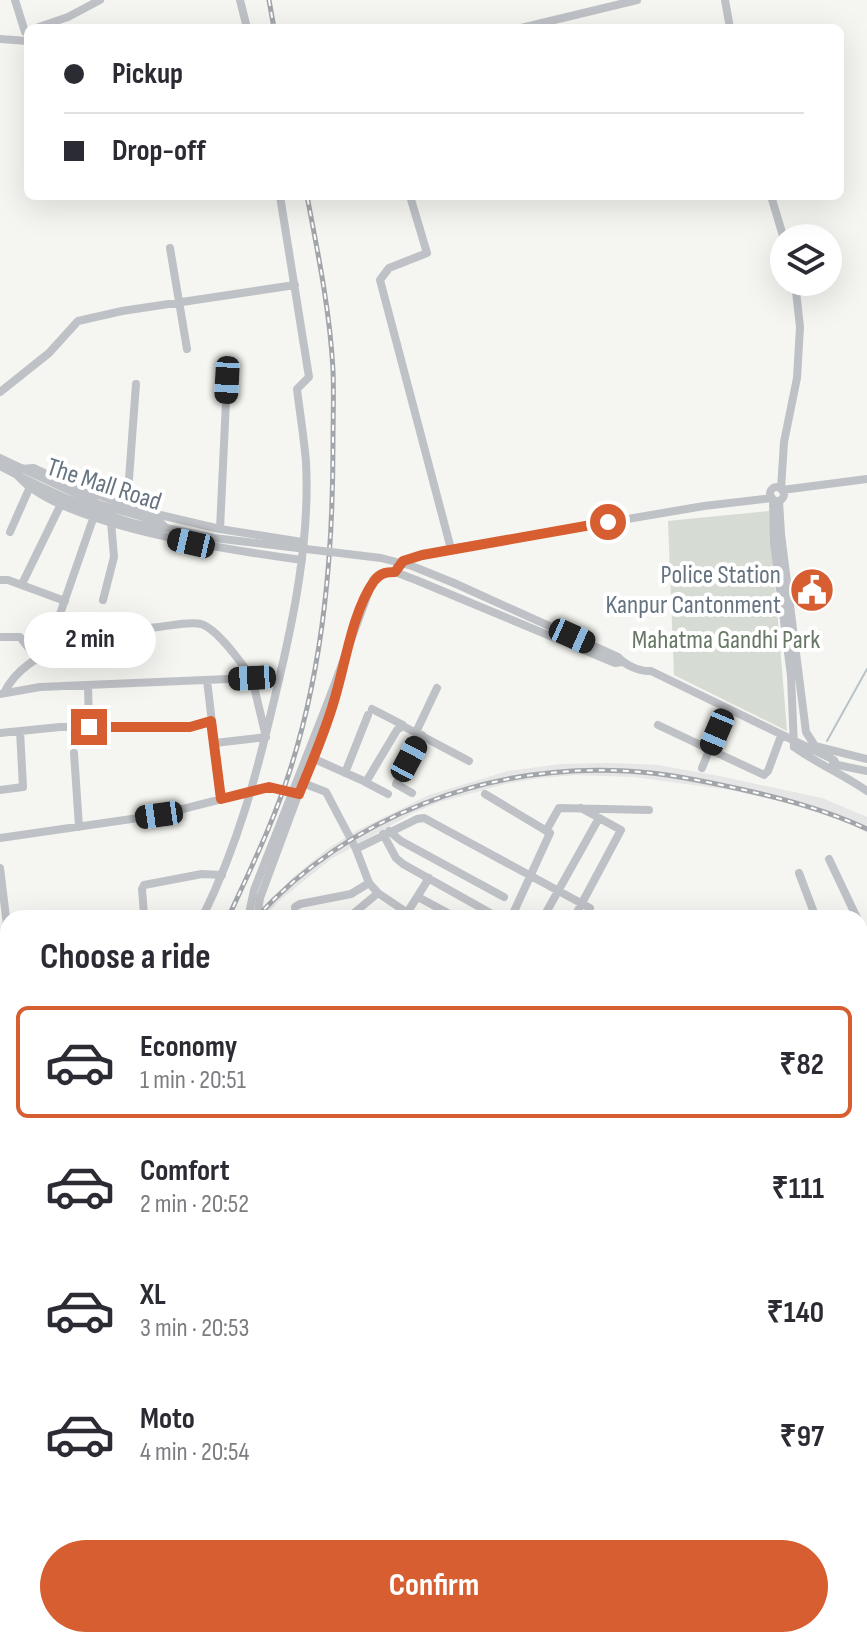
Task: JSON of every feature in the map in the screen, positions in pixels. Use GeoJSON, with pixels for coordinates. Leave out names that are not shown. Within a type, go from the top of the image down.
{"type":"FeatureCollection","features":[{"type":"Feature","properties":{"kind":"street"},"geometry":{"type":"LineString","coordinates":[[15,0],[24,26]]}},
{"type":"Feature","properties":{"kind":"street"},"geometry":{"type":"LineString","coordinates":[[48,24],[100,0]]}},
{"type":"Feature","properties":{"kind":"street"},"geometry":{"type":"LineString","coordinates":[[240,0],[246,24]]}},
{"type":"Feature","properties":{"kind":"street"},"geometry":{"type":"LineString","coordinates":[[538,24],[637,0]]}},
{"type":"Feature","properties":{"kind":"street"},"geometry":{"type":"LineString","coordinates":[[725,0],[729,24]]}},
{"type":"Feature","properties":{"kind":"street"},"geometry":{"type":"LineString","coordinates":[[2,39],[24,35]]}},
{"type":"Feature","properties":{"kind":"street"},"geometry":{"type":"LineString","coordinates":[[205,910],[222,875],[253,791],[290,634],[302,560],[306,464],[297,389],[309,377],[281,200]]}},
{"type":"Feature","properties":{"kind":"street"},"geometry":{"type":"LineString","coordinates":[[411,200],[427,253],[389,268],[380,280],[451,549]]}},
{"type":"Feature","properties":{"kind":"street"},"geometry":{"type":"LineString","coordinates":[[772,200],[779,224]]}},
{"type":"Feature","properties":{"kind":"street"},"geometry":{"type":"LineString","coordinates":[[170,248],[187,349]]}},
{"type":"Feature","properties":{"kind":"street"},"geometry":{"type":"LineString","coordinates":[[0,392],[49,353],[78,321],[122,311],[295,285]]}},
{"type":"Feature","properties":{"kind":"street"},"geometry":{"type":"LineString","coordinates":[[797,296],[800,327],[797,378],[772,524],[806,732],[816,752],[832,765],[867,771]]}},
{"type":"Feature","properties":{"kind":"street"},"geometry":{"type":"LineString","coordinates":[[220,529],[227,380]]}},
{"type":"Feature","properties":{"kind":"street"},"geometry":{"type":"LineString","coordinates":[[127,506],[136,384]]}},
{"type":"Feature","properties":{"kind":"street","name":"The Mall Road"},"geometry":{"type":"LineString","coordinates":[[0,458],[31,482],[160,522],[166,528],[218,539],[381,558],[412,566],[598,647],[622,662]]}},
{"type":"Feature","properties":{"kind":"street","name":"The Mall Road"},"geometry":{"type":"LineString","coordinates":[[0,466],[20,473]]}},
{"type":"Feature","properties":{"kind":"street"},"geometry":{"type":"LineString","coordinates":[[20,473],[34,468],[76,488],[127,506],[220,529],[302,542]]}},
{"type":"Feature","properties":{"kind":"street"},"geometry":{"type":"LineString","coordinates":[[20,473],[61,504],[111,522],[214,548],[302,560]]}},
{"type":"Feature","properties":{"kind":"street"},"geometry":{"type":"LineString","coordinates":[[395,572],[408,559],[451,549],[867,479]]}},
{"type":"Feature","properties":{"kind":"street"},"geometry":{"type":"LineString","coordinates":[[10,532],[31,482]]}},
{"type":"Feature","properties":{"kind":"street"},"geometry":{"type":"LineString","coordinates":[[22,584],[61,504]]}},
{"type":"Feature","properties":{"kind":"street"},"geometry":{"type":"LineString","coordinates":[[50,652],[52,637],[94,516]]}},
{"type":"Feature","properties":{"kind":"street"},"geometry":{"type":"LineString","coordinates":[[103,600],[114,557],[111,522]]}},
{"type":"Feature","properties":{"kind":"street"},"geometry":{"type":"LineString","coordinates":[[250,910],[254,890],[372,583],[385,572],[395,572],[615,663],[622,662],[724,714],[795,745],[816,752],[867,759]]}},
{"type":"Feature","properties":{"kind":"street"},"geometry":{"type":"LineString","coordinates":[[783,578],[795,745],[823,767],[867,791]]}},
{"type":"Feature","properties":{"kind":"street"},"geometry":{"type":"LineString","coordinates":[[0,580],[22,584],[65,601]]}},
{"type":"Feature","properties":{"kind":"street"},"geometry":{"type":"LineString","coordinates":[[2,694],[11,679],[50,652],[92,636],[200,624],[218,637],[252,678],[266,737]]}},
{"type":"Feature","properties":{"kind":"street"},"geometry":{"type":"LineString","coordinates":[[0,637],[20,637],[38,660]]}},
{"type":"Feature","properties":{"kind":"street"},"geometry":{"type":"LineString","coordinates":[[258,910],[260,898],[336,696],[345,659]]}},
{"type":"Feature","properties":{"kind":"street"},"geometry":{"type":"LineString","coordinates":[[644,672],[651,671],[781,739]]}},
{"type":"Feature","properties":{"kind":"street"},"geometry":{"type":"LineString","coordinates":[[2,694],[40,687],[252,678]]}},
{"type":"Feature","properties":{"kind":"street"},"geometry":{"type":"LineString","coordinates":[[207,680],[221,799]]}},
{"type":"Feature","properties":{"kind":"street"},"geometry":{"type":"LineString","coordinates":[[88,686],[89,727]]}},
{"type":"Feature","properties":{"kind":"street"},"geometry":{"type":"LineString","coordinates":[[412,793],[396,784],[437,688]]}},
{"type":"Feature","properties":{"kind":"street"},"geometry":{"type":"LineString","coordinates":[[345,773],[370,712],[469,761]]}},
{"type":"Feature","properties":{"kind":"street"},"geometry":{"type":"LineString","coordinates":[[702,768],[724,714]]}},
{"type":"Feature","properties":{"kind":"street"},"geometry":{"type":"LineString","coordinates":[[0,733],[89,727],[190,727],[211,721]]}},
{"type":"Feature","properties":{"kind":"street"},"geometry":{"type":"LineString","coordinates":[[658,725],[764,775],[781,739]]}},
{"type":"Feature","properties":{"kind":"street"},"geometry":{"type":"LineString","coordinates":[[365,782],[399,727],[405,727]]}},
{"type":"Feature","properties":{"kind":"street"},"geometry":{"type":"LineString","coordinates":[[0,790],[23,786],[20,731]]}},
{"type":"Feature","properties":{"kind":"street"},"geometry":{"type":"LineString","coordinates":[[215,743],[266,737]]}},
{"type":"Feature","properties":{"kind":"street"},"geometry":{"type":"LineString","coordinates":[[74,753],[79,827]]}},
{"type":"Feature","properties":{"kind":"street"},"geometry":{"type":"LineString","coordinates":[[312,758],[388,794]]}},
{"type":"Feature","properties":{"kind":"street"},"geometry":{"type":"LineString","coordinates":[[303,783],[326,792],[356,849],[369,883],[402,910]]}},
{"type":"Feature","properties":{"kind":"street"},"geometry":{"type":"LineString","coordinates":[[0,838],[159,815],[269,787],[299,794]]}},
{"type":"Feature","properties":{"kind":"street"},"geometry":{"type":"LineString","coordinates":[[485,794],[550,833],[514,910]]}},
{"type":"Feature","properties":{"kind":"street"},"geometry":{"type":"LineString","coordinates":[[546,831],[559,808],[649,810]]}},
{"type":"Feature","properties":{"kind":"street"},"geometry":{"type":"LineString","coordinates":[[581,808],[621,830],[582,910]]}},
{"type":"Feature","properties":{"kind":"street"},"geometry":{"type":"LineString","coordinates":[[356,849],[424,818],[586,906]]}},
{"type":"Feature","properties":{"kind":"street"},"geometry":{"type":"LineString","coordinates":[[547,910],[599,818]]}},
{"type":"Feature","properties":{"kind":"street"},"geometry":{"type":"LineString","coordinates":[[386,833],[396,858],[485,910]]}},
{"type":"Feature","properties":{"kind":"street"},"geometry":{"type":"LineString","coordinates":[[386,833],[504,897]]}},
{"type":"Feature","properties":{"kind":"street"},"geometry":{"type":"LineString","coordinates":[[829,859],[853,910]]}},
{"type":"Feature","properties":{"kind":"street"},"geometry":{"type":"LineString","coordinates":[[0,868],[2,893]]}},
{"type":"Feature","properties":{"kind":"street"},"geometry":{"type":"LineString","coordinates":[[799,873],[813,910]]}},
{"type":"Feature","properties":{"kind":"street"},"geometry":{"type":"LineString","coordinates":[[144,910],[144,885],[202,874],[222,875]]}},
{"type":"Feature","properties":{"kind":"street"},"geometry":{"type":"LineString","coordinates":[[413,910],[429,878]]}},
{"type":"Feature","properties":{"kind":"street"},"geometry":{"type":"LineString","coordinates":[[295,910],[300,904],[351,894],[369,883]]}},
{"type":"Feature","properties":{"kind":"street"},"geometry":{"type":"LineString","coordinates":[[358,910],[378,893]]}},
{"type":"Feature","properties":{"kind":"street"},"geometry":{"type":"LineString","coordinates":[[418,897],[442,910]]}},
{"type":"Feature","properties":{"kind":"shaded area"},"geometry":{"type":"Polygon","coordinates":[[[561,764],[658,765],[822,798],[867,817],[867,831],[811,808],[731,790],[634,777],[577,775],[540,778],[505,784],[413,813],[331,859],[271,910],[262,910],[292,878],[326,850],[354,832],[429,795],[508,771],[561,764]]]}},
{"type":"Feature","properties":{"kind":"green space","name":"Mahatma Gandhi Park"},"geometry":{"type":"Polygon","coordinates":[[[769,511],[787,731],[674,675],[668,521],[769,511]]]}},
{"type":"Feature","properties":{"kind":"waterway"},"geometry":{"type":"LineString","coordinates":[[827,741],[867,669]]}},
{"type":"Feature","properties":{"kind":"railway"},"geometry":{"type":"LineString","coordinates":[[269,0],[273,24]]}},
{"type":"Feature","properties":{"kind":"railway"},"geometry":{"type":"LineString","coordinates":[[232,910],[270,824],[291,767],[311,687],[324,606],[333,484],[333,370],[326,304],[308,200]]}},
{"type":"Feature","properties":{"kind":"railway"},"geometry":{"type":"LineString","coordinates":[[264,910],[293,882],[334,851],[378,825],[425,803],[473,787],[524,776],[575,771],[670,775],[789,801],[867,829]]}},
{"type":"Feature","properties":{"kind":"place","name":"Police Station Kanpur Cantonment"},"geometry":{"type":"Point","coordinates":[812,590]}},
{"type":"Feature","properties":{"kind":"route"},"geometry":{"type":"LineString","coordinates":[[89,727],[190,727],[211,721],[221,799],[269,787],[299,794],[336,696],[361,609],[372,583],[379,575],[395,572],[403,561],[422,555],[608,522]]}}]}
